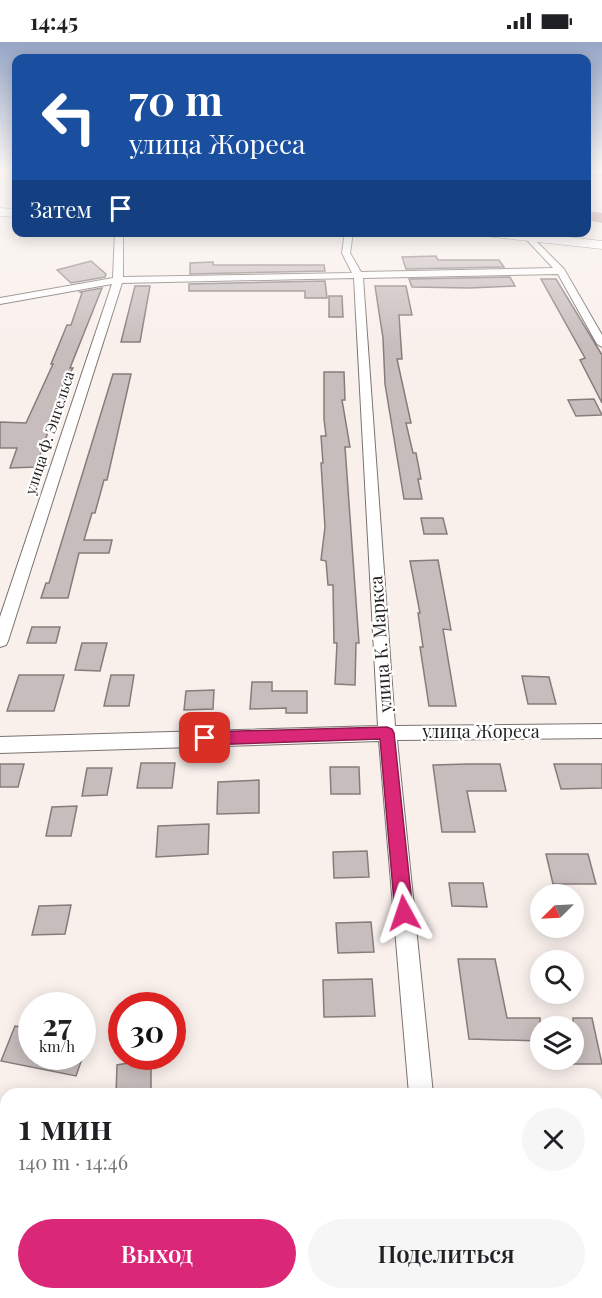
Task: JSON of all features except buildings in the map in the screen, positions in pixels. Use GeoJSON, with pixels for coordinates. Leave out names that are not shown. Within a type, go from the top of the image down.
{"type":"FeatureCollection","features":[{"type":"Feature","properties":{"kind":"highway"},"geometry":{"type":"LineString","coordinates":[[529,237],[602,245]]}},
{"type":"Feature","properties":{"kind":"street","name":"улица Ф. Энгельса"},"geometry":{"type":"LineString","coordinates":[[0,642],[118,280],[119,237]]}},
{"type":"Feature","properties":{"kind":"street","name":"улица К. Маркса"},"geometry":{"type":"LineString","coordinates":[[348,237],[346,253],[358,276],[387,733],[421,1088]]}},
{"type":"Feature","properties":{"kind":"street"},"geometry":{"type":"LineString","coordinates":[[529,237],[561,271],[602,344]]}},
{"type":"Feature","properties":{"kind":"street"},"geometry":{"type":"LineString","coordinates":[[0,301],[118,280],[561,271]]}},
{"type":"Feature","properties":{"kind":"street","name":"улица Жореса"},"geometry":{"type":"LineString","coordinates":[[0,744],[387,733],[602,731]]}},
{"type":"Feature","properties":{"kind":"route"},"geometry":{"type":"LineString","coordinates":[[205,738],[387,733],[404,913]]}}]}
